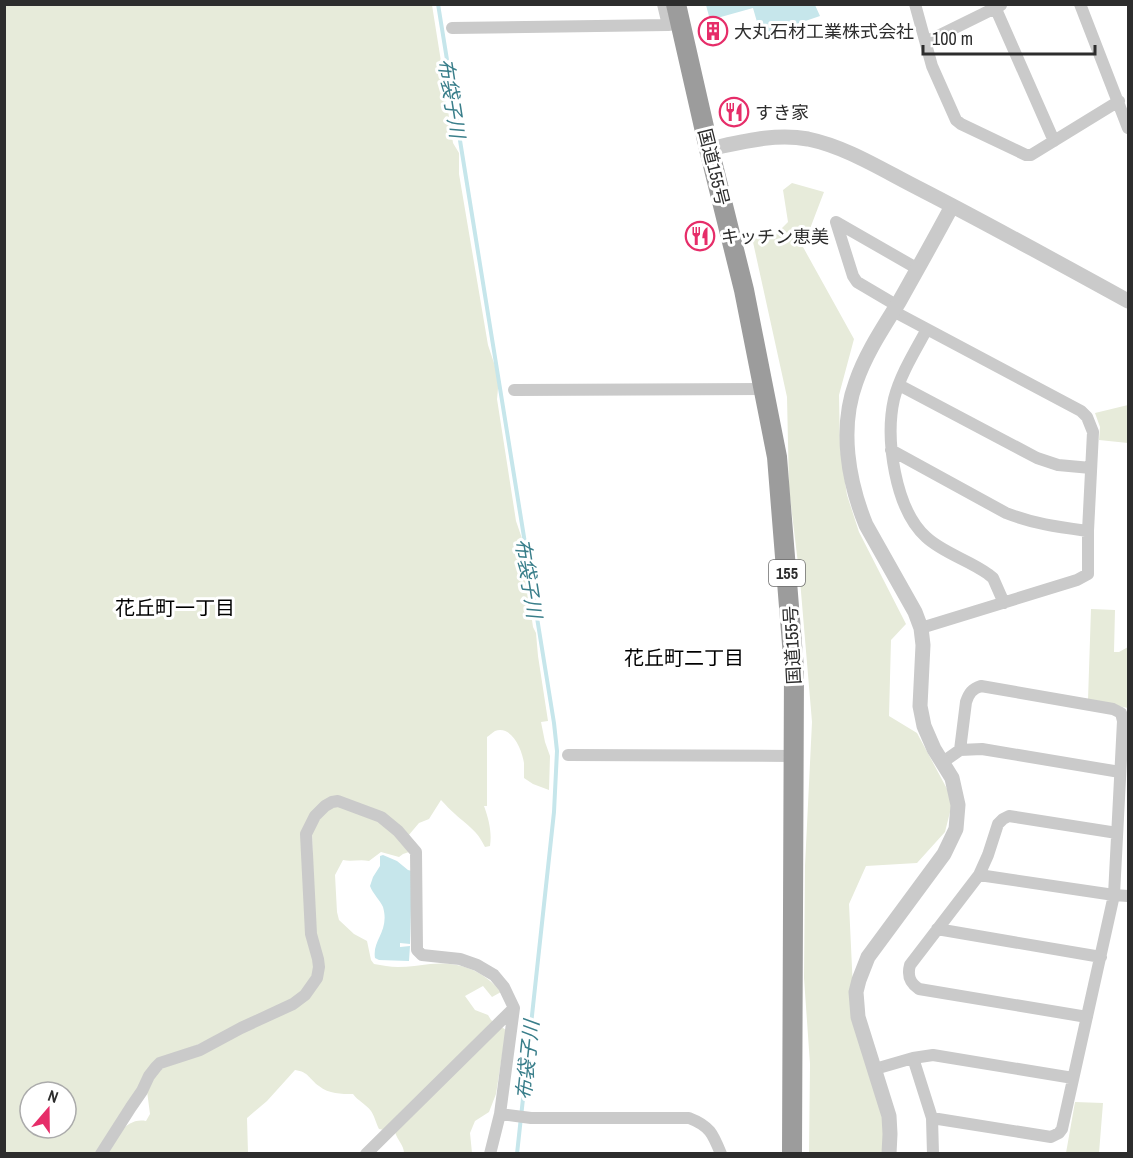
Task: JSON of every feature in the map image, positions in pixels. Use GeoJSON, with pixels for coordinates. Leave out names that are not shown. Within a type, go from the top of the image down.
{"type":"FeatureCollection","features":[{"type":"Feature","properties":{"kind":"highway","name":"国道155号"},"geometry":{"type":"LineString","coordinates":[[675,18],[744,290],[777,457],[794,669],[792,1154]]}},
{"type":"Feature","properties":{"kind":"street"},"geometry":{"type":"LineString","coordinates":[[663,4],[675,18]]}},
{"type":"Feature","properties":{"kind":"street"},"geometry":{"type":"LineString","coordinates":[[915,4],[935,75],[954,115],[961,124],[1026,155],[1030,155],[1119,101]]}},
{"type":"Feature","properties":{"kind":"street"},"geometry":{"type":"LineString","coordinates":[[1080,4],[1128,128]]}},
{"type":"Feature","properties":{"kind":"street"},"geometry":{"type":"LineString","coordinates":[[926,42],[999,6],[1054,141]]}},
{"type":"Feature","properties":{"kind":"street"},"geometry":{"type":"LineString","coordinates":[[452,28],[675,18]]}},
{"type":"Feature","properties":{"kind":"street"},"geometry":{"type":"LineString","coordinates":[[709,149],[761,138],[784,136],[808,139],[831,146],[855,155],[1128,301]]}},
{"type":"Feature","properties":{"kind":"street"},"geometry":{"type":"LineString","coordinates":[[889,1154],[889,1116],[858,1017],[856,992],[868,957],[939,862],[949,845],[956,829],[958,805],[952,778],[934,749],[924,726],[920,706],[923,645],[921,628],[915,612],[860,511],[851,480],[848,424],[855,383],[868,354],[952,206]]}},
{"type":"Feature","properties":{"kind":"street"},"geometry":{"type":"LineString","coordinates":[[918,268],[836,222],[857,282],[927,329],[1081,411],[1087,417],[1093,432],[1088,574],[1077,580],[921,628]]}},
{"type":"Feature","properties":{"kind":"street"},"geometry":{"type":"LineString","coordinates":[[927,329],[907,367],[894,399],[890,440],[902,501],[912,520],[927,539],[993,578],[1004,603]]}},
{"type":"Feature","properties":{"kind":"street"},"geometry":{"type":"LineString","coordinates":[[899,385],[1037,458],[1058,465],[1091,468]]}},
{"type":"Feature","properties":{"kind":"street"},"geometry":{"type":"LineString","coordinates":[[514,390],[765,389]]}},
{"type":"Feature","properties":{"kind":"street"},"geometry":{"type":"LineString","coordinates":[[891,450],[1014,516],[1047,526],[1088,531]]}},
{"type":"Feature","properties":{"kind":"street"},"geometry":{"type":"LineString","coordinates":[[932,1118],[1051,1137],[1062,1129],[1114,895],[1123,721],[1121,713],[1113,709],[981,686],[974,688],[966,702],[960,750]]}},
{"type":"Feature","properties":{"kind":"street"},"geometry":{"type":"LineString","coordinates":[[944,762],[960,750],[982,749],[1120,772]]}},
{"type":"Feature","properties":{"kind":"street"},"geometry":{"type":"LineString","coordinates":[[568,755],[794,756]]}},
{"type":"Feature","properties":{"kind":"street"},"geometry":{"type":"LineString","coordinates":[[101,1154],[142,1091],[149,1076],[160,1063],[200,1050],[293,1004],[305,995],[317,978],[318,959],[310,934],[306,834],[315,816],[325,806],[338,801],[381,817],[398,831],[416,852],[417,950],[422,955],[460,959],[477,964],[494,975],[504,987],[514,1008],[503,1114],[490,1154]]}},
{"type":"Feature","properties":{"kind":"street"},"geometry":{"type":"LineString","coordinates":[[1087,1017],[919,989],[913,985],[909,977],[910,965],[978,875],[988,855],[998,824],[1003,819],[1009,816],[1117,833]]}},
{"type":"Feature","properties":{"kind":"street"},"geometry":{"type":"LineString","coordinates":[[978,875],[1128,896]]}},
{"type":"Feature","properties":{"kind":"street"},"geometry":{"type":"LineString","coordinates":[[937,929],[1101,957]]}},
{"type":"Feature","properties":{"kind":"street"},"geometry":{"type":"LineString","coordinates":[[366,1154],[514,1008]]}},
{"type":"Feature","properties":{"kind":"street"},"geometry":{"type":"LineString","coordinates":[[875,1069],[933,1055],[1073,1078]]}},
{"type":"Feature","properties":{"kind":"street"},"geometry":{"type":"LineString","coordinates":[[914,1058],[932,1118],[933,1154]]}},
{"type":"Feature","properties":{"kind":"street"},"geometry":{"type":"LineString","coordinates":[[503,1114],[531,1118],[689,1118],[701,1122],[712,1132],[721,1154]]}},
{"type":"Feature","properties":{"kind":"green space"},"geometry":{"type":"Polygon","coordinates":[[[5,5],[432,5],[443,74],[441,88],[447,104],[453,143],[459,153],[459,174],[488,345],[499,378],[497,399],[516,521],[530,562],[528,592],[548,721],[541,722],[550,756],[549,790],[524,778],[521,752],[511,735],[501,730],[487,737],[487,806],[484,806],[490,826],[490,846],[485,847],[475,832],[441,800],[429,819],[419,823],[408,836],[339,797],[308,821],[315,974],[295,999],[157,1062],[97,1153],[5,1154],[5,5]]]}},
{"type":"Feature","properties":{"kind":"green space"},"geometry":{"type":"Polygon","coordinates":[[[792,183],[824,192],[803,247],[854,339],[839,395],[840,448],[847,495],[859,532],[906,624],[891,640],[889,716],[917,733],[953,800],[945,832],[917,863],[866,866],[849,904],[853,989],[882,1111],[884,1153],[809,1153],[810,1064],[804,978],[805,866],[812,722],[800,580],[789,489],[787,397],[751,233],[776,234],[788,222],[783,190],[792,183]]]}},
{"type":"Feature","properties":{"kind":"green space"},"geometry":{"type":"Polygon","coordinates":[[[1128,405],[1128,443],[1099,440],[1100,427],[1095,413],[1128,405]]]}},
{"type":"Feature","properties":{"kind":"green space"},"geometry":{"type":"Polygon","coordinates":[[[1091,609],[1115,610],[1114,652],[1128,647],[1128,708],[1088,700],[1091,609]]]}},
{"type":"Feature","properties":{"kind":"green space"},"geometry":{"type":"Polygon","coordinates":[[[338,805],[380,822],[409,852],[399,857],[381,852],[369,861],[343,860],[335,875],[339,920],[354,934],[367,941],[374,964],[398,967],[451,964],[478,973],[501,992],[492,997],[483,986],[465,996],[475,1010],[488,1015],[491,1020],[506,1030],[496,1094],[489,1112],[475,1121],[470,1133],[472,1153],[404,1153],[395,1132],[379,1129],[371,1111],[353,1094],[327,1091],[306,1074],[295,1070],[267,1101],[247,1118],[248,1153],[105,1154],[121,1130],[132,1122],[146,1121],[150,1114],[147,1091],[156,1075],[164,1067],[203,1053],[319,982],[315,935],[312,832],[326,812],[338,805]]]}},
{"type":"Feature","properties":{"kind":"green space"},"geometry":{"type":"Polygon","coordinates":[[[1075,1102],[1103,1103],[1099,1153],[1066,1153],[1075,1102]]]}},
{"type":"Feature","properties":{"kind":"water"},"geometry":{"type":"Polygon","coordinates":[[[706,5],[815,5],[820,16],[761,36],[753,8],[710,20],[706,5]]]}},
{"type":"Feature","properties":{"kind":"water"},"geometry":{"type":"Polygon","coordinates":[[[383,855],[412,871],[410,944],[400,943],[400,947],[410,946],[409,961],[375,958],[385,915],[383,907],[370,886],[380,866],[380,856],[383,855]]]}},
{"type":"Feature","properties":{"kind":"waterway","name":"布袋子川"},"geometry":{"type":"LineString","coordinates":[[438,4],[557,751],[554,812],[517,1154]]}},
{"type":"Feature","properties":{"kind":"place","name":"大丸石材工業株式会社"},"geometry":{"type":"Point","coordinates":[713,31]}},
{"type":"Feature","properties":{"kind":"place","name":"すき家"},"geometry":{"type":"Point","coordinates":[734,112]}},
{"type":"Feature","properties":{"kind":"place","name":"キッチン恵美"},"geometry":{"type":"Point","coordinates":[700,236]}},
{"type":"Feature","properties":{"kind":"district","name":"花丘町一丁目"},"geometry":{"type":"Point","coordinates":[175,607]}},
{"type":"Feature","properties":{"kind":"district","name":"花丘町二丁目"},"geometry":{"type":"Point","coordinates":[684,657]}}]}
